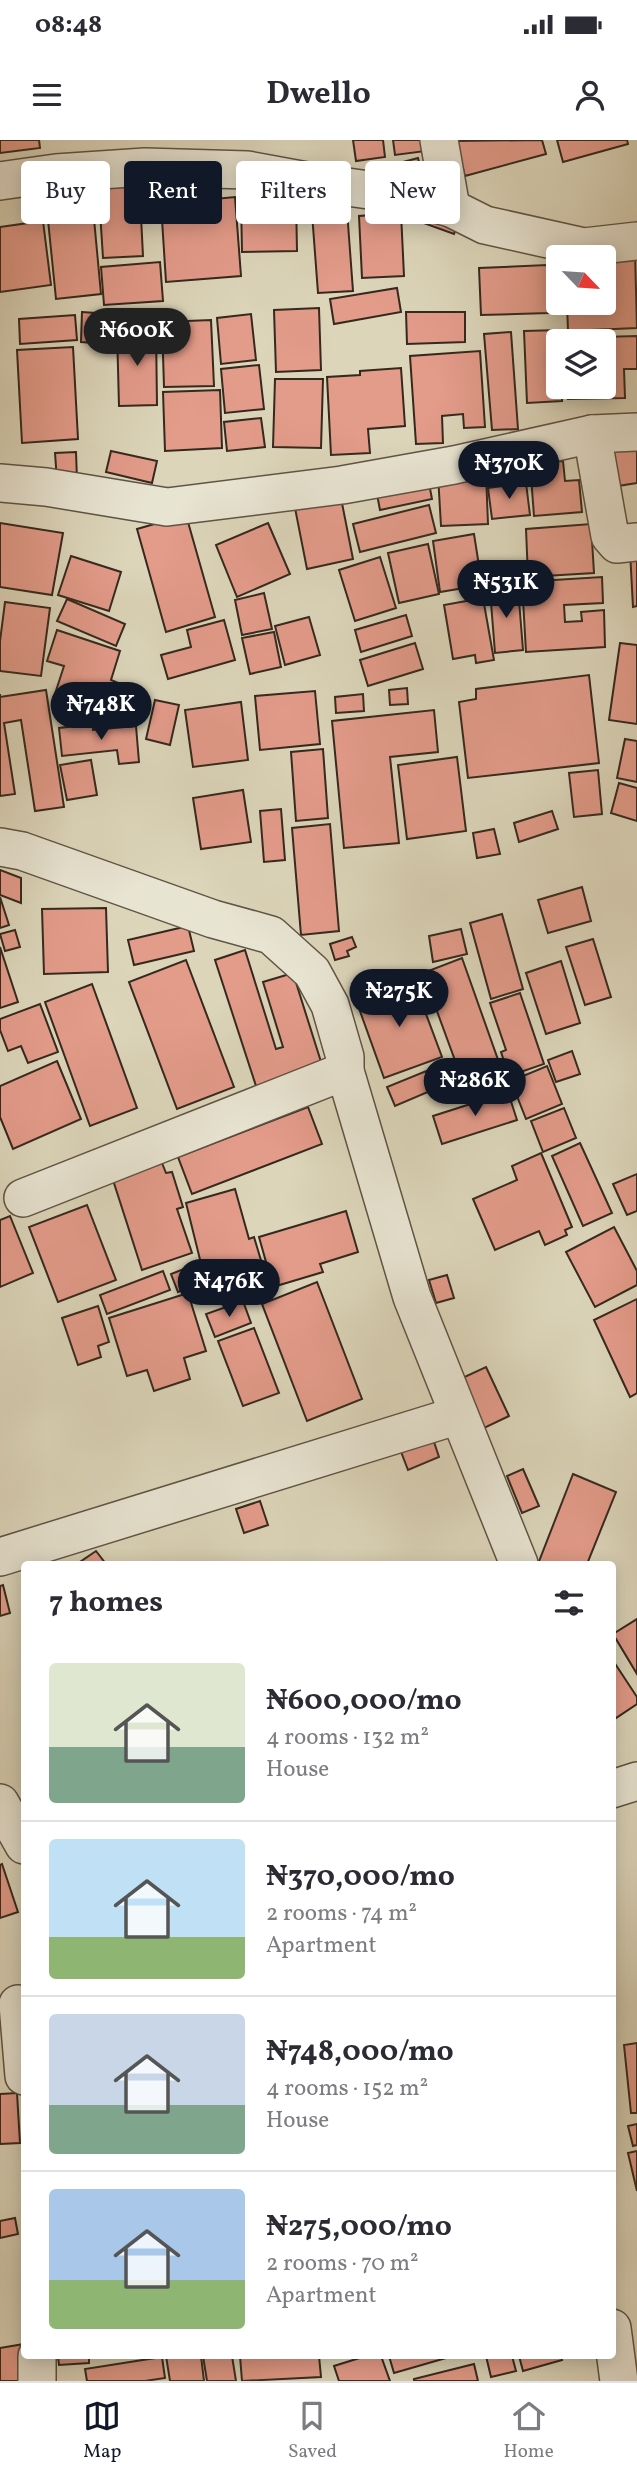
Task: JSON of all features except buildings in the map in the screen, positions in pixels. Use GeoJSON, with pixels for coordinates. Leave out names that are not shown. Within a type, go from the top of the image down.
{"type":"FeatureCollection","features":[{"type":"Feature","properties":{"kind":"street"},"geometry":{"type":"LineString","coordinates":[[439,140],[443,161]]}},
{"type":"Feature","properties":{"kind":"street"},"geometry":{"type":"LineString","coordinates":[[0,181],[244,155],[365,186]]}},
{"type":"Feature","properties":{"kind":"street"},"geometry":{"type":"LineString","coordinates":[[460,212],[485,225],[584,247],[637,241]]}},
{"type":"Feature","properties":{"kind":"street"},"geometry":{"type":"LineString","coordinates":[[0,483],[46,487],[167,508],[342,485],[454,465],[592,434],[637,432]]}},
{"type":"Feature","properties":{"kind":"street"},"geometry":{"type":"LineString","coordinates":[[592,434],[610,536],[617,544],[637,542]]}},
{"type":"Feature","properties":{"kind":"street"},"geometry":{"type":"LineString","coordinates":[[0,847],[22,852],[213,919],[271,935],[312,972],[330,1005],[345,1057],[345,1071],[412,1297],[518,1561]]}},
{"type":"Feature","properties":{"kind":"street"},"geometry":{"type":"LineString","coordinates":[[23,1198],[345,1071]]}},
{"type":"Feature","properties":{"kind":"street"},"geometry":{"type":"LineString","coordinates":[[0,1558],[459,1415]]}},
{"type":"Feature","properties":{"kind":"street"},"geometry":{"type":"LineString","coordinates":[[616,1788],[637,1782]]}},
{"type":"Feature","properties":{"kind":"street"},"geometry":{"type":"LineString","coordinates":[[0,1803],[21,1840]]}},
{"type":"Feature","properties":{"kind":"street"},"geometry":{"type":"LineString","coordinates":[[14,2005],[21,2055]]}},
{"type":"Feature","properties":{"kind":"street"},"geometry":{"type":"LineString","coordinates":[[616,2358],[619,2381]]}},
{"type":"Feature","properties":{"kind":"street"},"geometry":{"type":"LineString","coordinates":[[37,2359],[37,2381]]}}]}
